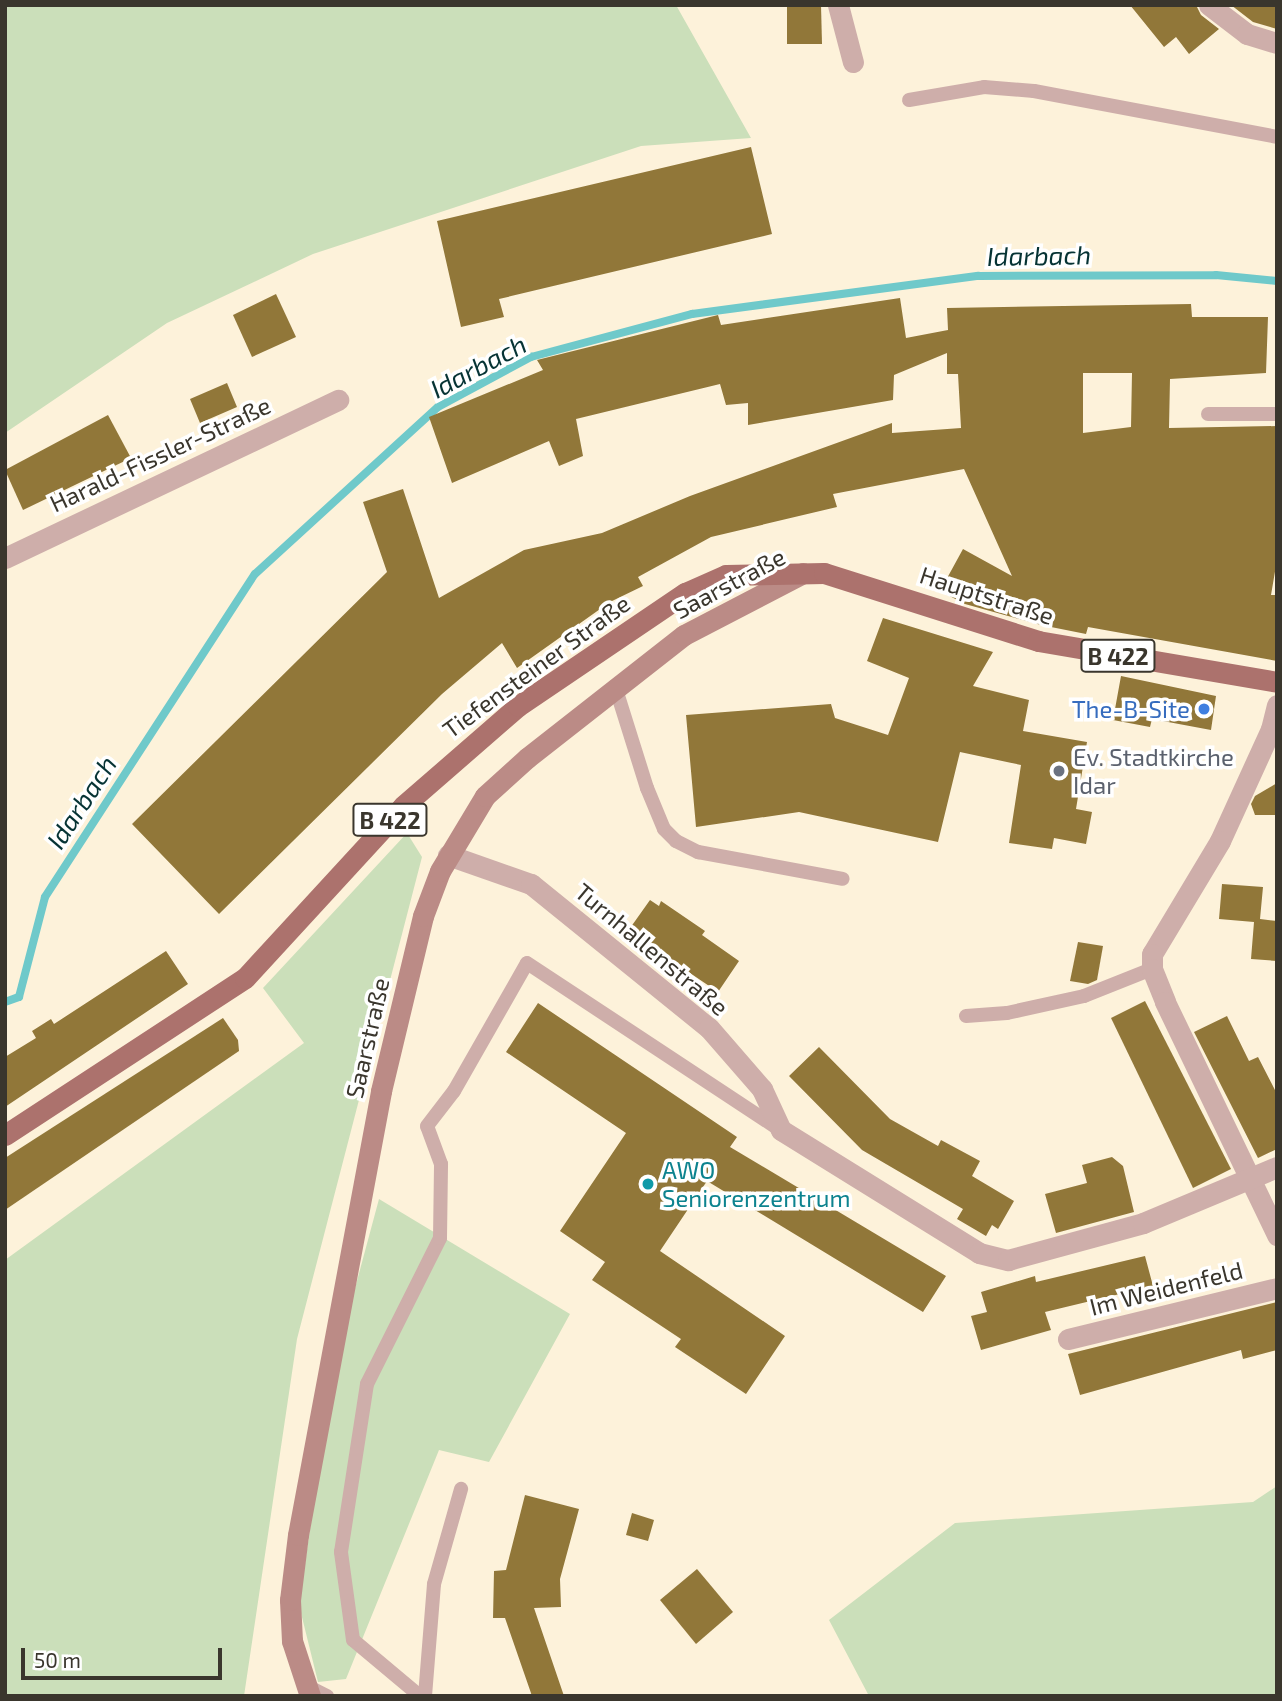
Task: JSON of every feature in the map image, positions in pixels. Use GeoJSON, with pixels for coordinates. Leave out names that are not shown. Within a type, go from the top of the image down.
{"type":"FeatureCollection","features":[{"type":"Feature","properties":{"kind":"main road","name":"Hauptstraße"},"geometry":{"type":"LineString","coordinates":[[808,570],[885,590],[1038,641],[1277,682]]}},
{"type":"Feature","properties":{"kind":"main road","name":"Tiefensteiner Straße"},"geometry":{"type":"LineString","coordinates":[[5,1135],[245,978],[442,769],[575,665],[685,593],[712,580],[755,571],[808,570]]}},
{"type":"Feature","properties":{"kind":"street"},"geometry":{"type":"LineString","coordinates":[[838,5],[853,62]]}},
{"type":"Feature","properties":{"kind":"street"},"geometry":{"type":"LineString","coordinates":[[1209,5],[1247,34],[1277,43]]}},
{"type":"Feature","properties":{"kind":"street","name":"Harald-Fissler-Straße"},"geometry":{"type":"LineString","coordinates":[[5,558],[338,400]]}},
{"type":"Feature","properties":{"kind":"street","name":"Saarstraße"},"geometry":{"type":"LineString","coordinates":[[307,1690],[292,1641],[290,1601],[326,1374],[384,1078],[423,916],[448,855],[485,796],[615,686],[708,621],[808,570]]}},
{"type":"Feature","properties":{"kind":"street"},"geometry":{"type":"LineString","coordinates":[[1277,705],[1271,729],[1220,841],[1192,891],[1154,943],[1152,969],[1277,1235]]}},
{"type":"Feature","properties":{"kind":"street","name":"Turnhallenstraße"},"geometry":{"type":"LineString","coordinates":[[448,855],[531,884],[682,1003],[762,1089],[781,1130]]}},
{"type":"Feature","properties":{"kind":"street"},"geometry":{"type":"LineString","coordinates":[[781,1130],[979,1253],[1008,1260],[1143,1223],[1277,1167]]}},
{"type":"Feature","properties":{"kind":"street","name":"Im Weidenfeld"},"geometry":{"type":"LineString","coordinates":[[1068,1339],[1277,1288]]}},
{"type":"Feature","properties":{"kind":"lane"},"geometry":{"type":"LineString","coordinates":[[909,100],[984,87],[1034,91],[1277,138]]}},
{"type":"Feature","properties":{"kind":"lane"},"geometry":{"type":"LineString","coordinates":[[1208,414],[1277,414]]}},
{"type":"Feature","properties":{"kind":"lane"},"geometry":{"type":"LineString","coordinates":[[615,686],[647,788],[664,829],[676,841],[698,852],[844,879]]}},
{"type":"Feature","properties":{"kind":"lane"},"geometry":{"type":"LineString","coordinates":[[422,1696],[353,1640],[341,1552],[367,1384],[440,1238],[441,1164],[427,1126],[454,1091],[527,964],[781,1130]]}},
{"type":"Feature","properties":{"kind":"lane"},"geometry":{"type":"LineString","coordinates":[[966,1016],[1007,1013],[1084,996],[1152,969]]}},
{"type":"Feature","properties":{"kind":"lane"},"geometry":{"type":"LineString","coordinates":[[422,1696],[434,1584],[461,1489]]}},
{"type":"Feature","properties":{"kind":"lane"},"geometry":{"type":"LineString","coordinates":[[307,1690],[327,1696]]}},
{"type":"Feature","properties":{"kind":"green space"},"geometry":{"type":"Polygon","coordinates":[[[5,5],[676,5],[751,138],[641,146],[313,254],[167,323],[5,433],[5,5]]]}},
{"type":"Feature","properties":{"kind":"green space"},"geometry":{"type":"Polygon","coordinates":[[[407,833],[422,857],[297,1339],[244,1696],[5,1696],[5,1260],[304,1043],[263,988],[407,833]]]}},
{"type":"Feature","properties":{"kind":"green space"},"geometry":{"type":"Polygon","coordinates":[[[379,1199],[570,1314],[489,1462],[439,1450],[346,1679],[318,1682],[299,1605],[333,1370],[379,1199]]]}},
{"type":"Feature","properties":{"kind":"green space"},"geometry":{"type":"Polygon","coordinates":[[[1277,1486],[1277,1696],[869,1696],[829,1620],[955,1523],[1253,1502],[1277,1486]]]}},
{"type":"Feature","properties":{"kind":"building"},"geometry":{"type":"Polygon","coordinates":[[[787,5],[821,5],[822,44],[787,44],[787,5]]]}},
{"type":"Feature","properties":{"kind":"building"},"geometry":{"type":"Polygon","coordinates":[[[1130,5],[1196,5],[1201,15],[1219,29],[1189,54],[1176,37],[1164,47],[1130,5]]]}},
{"type":"Feature","properties":{"kind":"building"},"geometry":{"type":"Polygon","coordinates":[[[1231,5],[1277,5],[1277,29],[1253,22],[1231,5]]]}},
{"type":"Feature","properties":{"kind":"building"},"geometry":{"type":"Polygon","coordinates":[[[751,147],[772,234],[499,299],[504,317],[461,327],[437,221],[751,147]]]}},
{"type":"Feature","properties":{"kind":"building"},"geometry":{"type":"Polygon","coordinates":[[[276,294],[296,337],[252,357],[233,315],[276,294]]]}},
{"type":"Feature","properties":{"kind":"building"},"geometry":{"type":"Polygon","coordinates":[[[900,298],[906,338],[948,330],[947,308],[1191,304],[1192,317],[1268,317],[1266,373],[1170,379],[1169,428],[1277,426],[1277,560],[1271,595],[1277,595],[1277,661],[1088,627],[1086,634],[1041,625],[965,604],[940,591],[963,549],[1012,576],[964,469],[833,494],[837,507],[711,537],[638,577],[643,586],[610,602],[517,668],[502,643],[442,694],[219,914],[132,824],[387,572],[363,502],[403,489],[439,598],[524,550],[602,533],[690,496],[892,423],[892,433],[961,428],[958,374],[947,374],[947,353],[894,375],[893,400],[748,425],[748,403],[726,405],[720,384],[576,419],[583,456],[559,466],[549,441],[452,483],[429,417],[543,370],[537,360],[718,315],[721,325],[900,298]],[[1083,373],[1083,433],[1131,427],[1132,373],[1083,373]]]}},
{"type":"Feature","properties":{"kind":"building"},"geometry":{"type":"Polygon","coordinates":[[[227,383],[237,407],[200,423],[190,399],[227,383]]]}},
{"type":"Feature","properties":{"kind":"building"},"geometry":{"type":"Polygon","coordinates":[[[108,415],[131,458],[23,510],[5,470],[108,415]]]}},
{"type":"Feature","properties":{"kind":"building"},"geometry":{"type":"Polygon","coordinates":[[[883,618],[993,652],[973,686],[1029,700],[1023,731],[1087,742],[1076,809],[1092,812],[1086,844],[1054,838],[1052,849],[1009,843],[1021,765],[960,752],[938,842],[799,812],[696,827],[686,715],[831,704],[835,718],[888,735],[909,678],[867,661],[883,618]]]}},
{"type":"Feature","properties":{"kind":"building"},"geometry":{"type":"Polygon","coordinates":[[[1121,676],[1216,696],[1211,730],[1152,719],[1150,727],[1113,720],[1121,676]]]}},
{"type":"Feature","properties":{"kind":"building"},"geometry":{"type":"Polygon","coordinates":[[[1277,783],[1277,815],[1255,815],[1251,804],[1255,796],[1277,783]]]}},
{"type":"Feature","properties":{"kind":"building"},"geometry":{"type":"Polygon","coordinates":[[[1222,884],[1263,887],[1260,919],[1277,921],[1277,961],[1251,959],[1254,922],[1219,919],[1222,884]]]}},
{"type":"Feature","properties":{"kind":"building"},"geometry":{"type":"Polygon","coordinates":[[[650,900],[659,906],[661,901],[705,931],[702,935],[739,961],[718,992],[628,931],[650,900]]]}},
{"type":"Feature","properties":{"kind":"building"},"geometry":{"type":"Polygon","coordinates":[[[1078,942],[1103,946],[1097,980],[1088,984],[1070,981],[1078,942]]]}},
{"type":"Feature","properties":{"kind":"building"},"geometry":{"type":"Polygon","coordinates":[[[166,951],[188,984],[5,1107],[5,1057],[36,1038],[32,1031],[51,1019],[54,1024],[166,951]]]}},
{"type":"Feature","properties":{"kind":"building"},"geometry":{"type":"Polygon","coordinates":[[[1145,1001],[1231,1169],[1193,1188],[1111,1018],[1145,1001]]]}},
{"type":"Feature","properties":{"kind":"building","name":"AWO Seniorenzentrum"},"geometry":{"type":"Polygon","coordinates":[[[538,1003],[737,1137],[730,1147],[946,1276],[923,1312],[707,1181],[660,1251],[785,1336],[746,1394],[675,1347],[681,1339],[592,1280],[605,1262],[560,1231],[626,1133],[506,1052],[538,1003]]]}},
{"type":"Feature","properties":{"kind":"building"},"geometry":{"type":"Polygon","coordinates":[[[1227,1016],[1249,1061],[1258,1057],[1277,1094],[1277,1149],[1258,1158],[1194,1032],[1227,1016]]]}},
{"type":"Feature","properties":{"kind":"building"},"geometry":{"type":"Polygon","coordinates":[[[223,1018],[238,1040],[239,1051],[5,1210],[5,1158],[223,1018]]]}},
{"type":"Feature","properties":{"kind":"building"},"geometry":{"type":"Polygon","coordinates":[[[819,1047],[890,1119],[938,1146],[941,1140],[980,1161],[972,1176],[1014,1201],[998,1229],[992,1225],[986,1236],[957,1219],[963,1209],[862,1150],[789,1076],[819,1047]]]}},
{"type":"Feature","properties":{"kind":"building"},"geometry":{"type":"Polygon","coordinates":[[[1112,1157],[1123,1166],[1134,1212],[1056,1233],[1045,1194],[1087,1183],[1082,1165],[1112,1157]]]}},
{"type":"Feature","properties":{"kind":"building"},"geometry":{"type":"Polygon","coordinates":[[[1145,1256],[1153,1286],[1045,1312],[1051,1330],[981,1350],[971,1316],[987,1312],[981,1292],[1035,1276],[1036,1282],[1145,1256]]]}},
{"type":"Feature","properties":{"kind":"building"},"geometry":{"type":"Polygon","coordinates":[[[1277,1302],[1277,1350],[1243,1359],[1241,1350],[1080,1395],[1068,1354],[1277,1302]]]}},
{"type":"Feature","properties":{"kind":"building"},"geometry":{"type":"Polygon","coordinates":[[[525,1495],[579,1509],[560,1579],[561,1607],[534,1608],[564,1696],[532,1696],[505,1618],[493,1618],[494,1571],[506,1570],[525,1495]]]}},
{"type":"Feature","properties":{"kind":"building"},"geometry":{"type":"Polygon","coordinates":[[[632,1513],[654,1520],[648,1541],[626,1535],[632,1513]]]}},
{"type":"Feature","properties":{"kind":"building"},"geometry":{"type":"Polygon","coordinates":[[[697,1569],[733,1612],[696,1644],[660,1600],[697,1569]]]}},
{"type":"Feature","properties":{"kind":"waterway","name":"Idarbach"},"geometry":{"type":"LineString","coordinates":[[5,1002],[19,997],[45,897],[255,574],[438,407],[531,357],[692,314],[978,276],[1216,275],[1277,281]]}},
{"type":"Feature","properties":{"kind":"place","name":"The-B-Site"},"geometry":{"type":"Point","coordinates":[1204,709]}},
{"type":"Feature","properties":{"kind":"place","name":"Ev. Stadtkirche Idar"},"geometry":{"type":"Point","coordinates":[1059,771]}},
{"type":"Feature","properties":{"kind":"place","name":"AWO Seniorenzentrum"},"geometry":{"type":"Point","coordinates":[648,1184]}}]}
